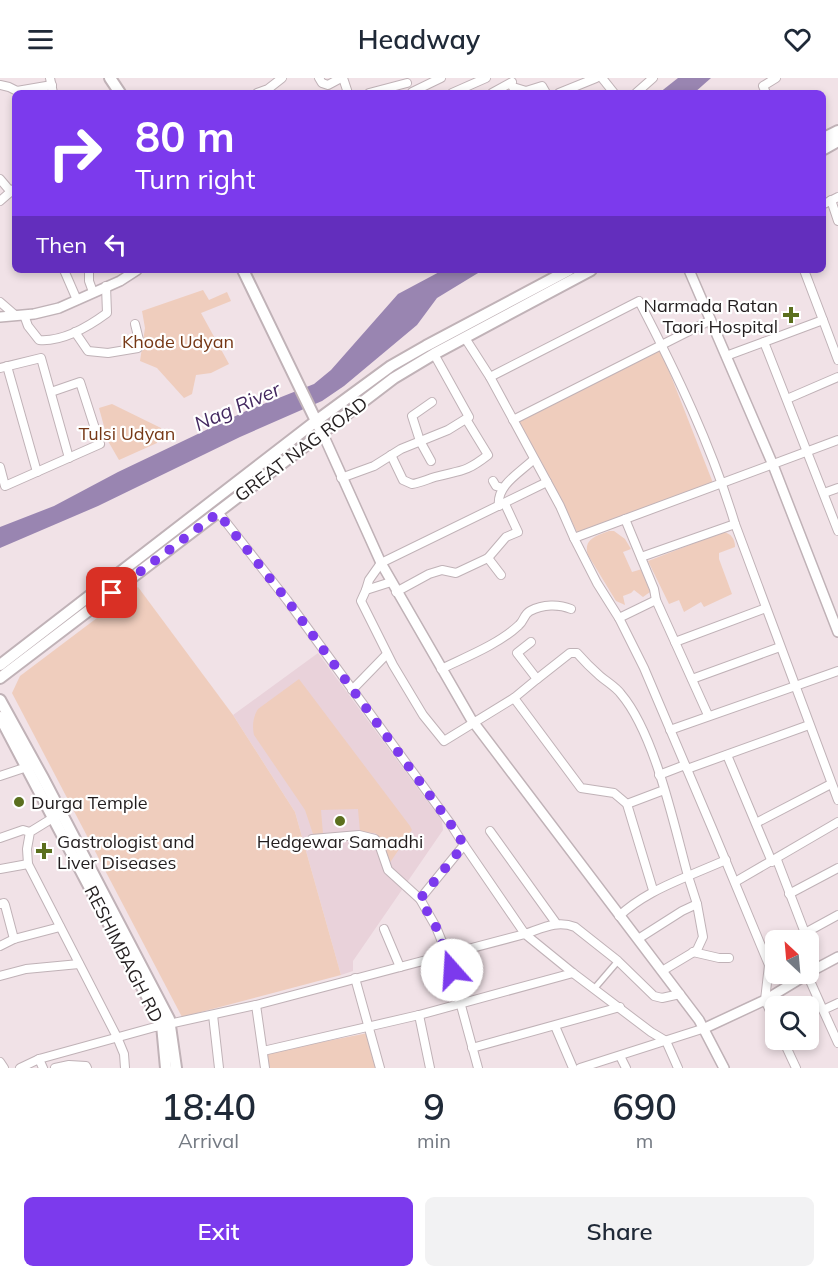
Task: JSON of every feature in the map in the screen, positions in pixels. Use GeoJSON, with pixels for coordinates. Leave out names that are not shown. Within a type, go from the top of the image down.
{"type":"FeatureCollection","features":[{"type":"Feature","properties":{"kind":"main road"},"geometry":{"type":"LineString","coordinates":[[244,273],[322,432]]}},
{"type":"Feature","properties":{"kind":"main road","name":"GREAT NAG ROAD"},"geometry":{"type":"LineString","coordinates":[[0,665],[314,417],[426,345],[563,273]]}},
{"type":"Feature","properties":{"kind":"main road","name":"GREAT NAG ROAD"},"geometry":{"type":"LineString","coordinates":[[0,678],[394,378],[585,273]]}},
{"type":"Feature","properties":{"kind":"main road"},"geometry":{"type":"LineString","coordinates":[[0,700],[31,766]]}},
{"type":"Feature","properties":{"kind":"main road","name":"RESHIMBAGH RD"},"geometry":{"type":"LineString","coordinates":[[0,717],[58,815],[166,1024],[166,1068]]}},
{"type":"Feature","properties":{"kind":"main road"},"geometry":{"type":"LineString","coordinates":[[166,1024],[176,1068]]}},
{"type":"Feature","properties":{"kind":"street"},"geometry":{"type":"LineString","coordinates":[[265,90],[282,78]]}},
{"type":"Feature","properties":{"kind":"street"},"geometry":{"type":"LineString","coordinates":[[319,78],[322,83],[328,85],[342,78]]}},
{"type":"Feature","properties":{"kind":"street"},"geometry":{"type":"LineString","coordinates":[[418,90],[441,78]]}},
{"type":"Feature","properties":{"kind":"street"},"geometry":{"type":"LineString","coordinates":[[459,90],[486,78]]}},
{"type":"Feature","properties":{"kind":"street"},"geometry":{"type":"LineString","coordinates":[[566,90],[596,78]]}},
{"type":"Feature","properties":{"kind":"street"},"geometry":{"type":"LineString","coordinates":[[602,78],[612,90]]}},
{"type":"Feature","properties":{"kind":"street"},"geometry":{"type":"LineString","coordinates":[[639,90],[653,78]]}},
{"type":"Feature","properties":{"kind":"street"},"geometry":{"type":"LineString","coordinates":[[766,80],[776,78]]}},
{"type":"Feature","properties":{"kind":"street"},"geometry":{"type":"LineString","coordinates":[[378,90],[407,80]]}},
{"type":"Feature","properties":{"kind":"street"},"geometry":{"type":"LineString","coordinates":[[0,85],[15,90]]}},
{"type":"Feature","properties":{"kind":"street"},"geometry":{"type":"LineString","coordinates":[[23,90],[52,85]]}},
{"type":"Feature","properties":{"kind":"street"},"geometry":{"type":"LineString","coordinates":[[529,90],[542,86],[544,90]]}},
{"type":"Feature","properties":{"kind":"street"},"geometry":{"type":"LineString","coordinates":[[0,179],[12,191]]}},
{"type":"Feature","properties":{"kind":"street"},"geometry":{"type":"LineString","coordinates":[[831,200],[838,221]]}},
{"type":"Feature","properties":{"kind":"street"},"geometry":{"type":"LineString","coordinates":[[65,273],[77,300]]}},
{"type":"Feature","properties":{"kind":"street"},"geometry":{"type":"LineString","coordinates":[[89,273],[93,292]]}},
{"type":"Feature","properties":{"kind":"street"},"geometry":{"type":"LineString","coordinates":[[0,317],[59,308],[120,281],[132,273]]}},
{"type":"Feature","properties":{"kind":"street"},"geometry":{"type":"LineString","coordinates":[[693,273],[773,465],[838,632]]}},
{"type":"Feature","properties":{"kind":"street"},"geometry":{"type":"LineString","coordinates":[[805,273],[838,360]]}},
{"type":"Feature","properties":{"kind":"street"},"geometry":{"type":"LineString","coordinates":[[0,302],[19,315],[39,340],[50,341],[75,332],[107,313],[106,286]]}},
{"type":"Feature","properties":{"kind":"street"},"geometry":{"type":"LineString","coordinates":[[490,377],[639,301],[662,345],[723,482],[735,524],[838,800]]}},
{"type":"Feature","properties":{"kind":"street"},"geometry":{"type":"LineString","coordinates":[[513,420],[711,320]]}},
{"type":"Feature","properties":{"kind":"street"},"geometry":{"type":"LineString","coordinates":[[726,356],[823,320]]}},
{"type":"Feature","properties":{"kind":"street"},"geometry":{"type":"LineString","coordinates":[[75,332],[88,351],[108,353],[138,348],[140,344],[135,324]]}},
{"type":"Feature","properties":{"kind":"street"},"geometry":{"type":"LineString","coordinates":[[465,338],[490,377],[560,506],[597,583],[620,618],[670,729],[769,965],[765,996]]}},
{"type":"Feature","properties":{"kind":"street"},"geometry":{"type":"LineString","coordinates":[[764,342],[838,531]]}},
{"type":"Feature","properties":{"kind":"street"},"geometry":{"type":"LineString","coordinates":[[341,478],[374,466],[391,455],[448,430],[469,417],[435,354]]}},
{"type":"Feature","properties":{"kind":"street"},"geometry":{"type":"LineString","coordinates":[[37,472],[4,367],[40,358],[69,458]]}},
{"type":"Feature","properties":{"kind":"street"},"geometry":{"type":"LineString","coordinates":[[787,399],[838,377]]}},
{"type":"Feature","properties":{"kind":"street"},"geometry":{"type":"LineString","coordinates":[[0,467],[6,486],[100,444],[80,382],[51,392]]}},
{"type":"Feature","properties":{"kind":"street"},"geometry":{"type":"LineString","coordinates":[[431,461],[420,441],[412,416],[432,402]]}},
{"type":"Feature","properties":{"kind":"street"},"geometry":{"type":"LineString","coordinates":[[391,455],[403,480],[412,484],[462,472],[488,455],[466,419]]}},
{"type":"Feature","properties":{"kind":"street"},"geometry":{"type":"LineString","coordinates":[[322,432],[341,478],[396,592],[474,723],[705,1028],[724,1068]]}},
{"type":"Feature","properties":{"kind":"street"},"geometry":{"type":"LineString","coordinates":[[574,538],[838,440]]}},
{"type":"Feature","properties":{"kind":"street"},"geometry":{"type":"LineString","coordinates":[[396,592],[429,574],[442,570],[456,573],[488,558],[506,537],[518,532],[498,499],[503,488],[534,459]]}},
{"type":"Feature","properties":{"kind":"street"},"geometry":{"type":"LineString","coordinates":[[493,481],[496,486],[503,488]]}},
{"type":"Feature","properties":{"kind":"street"},"geometry":{"type":"LineString","coordinates":[[547,482],[381,563],[369,580],[361,601],[387,654],[423,714],[444,741],[514,699],[570,653],[577,653],[597,674],[621,693],[634,713],[659,775],[697,904],[703,937],[697,950],[662,971]]}},
{"type":"Feature","properties":{"kind":"street"},"geometry":{"type":"LineString","coordinates":[[824,493],[838,488]]}},
{"type":"Feature","properties":{"kind":"street"},"geometry":{"type":"LineString","coordinates":[[218,513],[287,600],[450,823],[525,934],[594,989],[666,1041],[678,1068]]}},
{"type":"Feature","properties":{"kind":"street"},"geometry":{"type":"LineString","coordinates":[[625,519],[656,600],[708,715]]}},
{"type":"Feature","properties":{"kind":"street"},"geometry":{"type":"LineString","coordinates":[[641,557],[735,524]]}},
{"type":"Feature","properties":{"kind":"street"},"geometry":{"type":"LineString","coordinates":[[488,558],[501,575]]}},
{"type":"Feature","properties":{"kind":"street"},"geometry":{"type":"LineString","coordinates":[[366,590],[391,582]]}},
{"type":"Feature","properties":{"kind":"street"},"geometry":{"type":"LineString","coordinates":[[620,618],[656,600]]}},
{"type":"Feature","properties":{"kind":"street"},"geometry":{"type":"LineString","coordinates":[[441,669],[519,625],[528,612],[558,605],[572,609]]}},
{"type":"Feature","properties":{"kind":"street"},"geometry":{"type":"LineString","coordinates":[[675,642],[766,608]]}},
{"type":"Feature","properties":{"kind":"street"},"geometry":{"type":"LineString","coordinates":[[531,642],[517,653],[537,679]]}},
{"type":"Feature","properties":{"kind":"street"},"geometry":{"type":"LineString","coordinates":[[692,679],[780,647]]}},
{"type":"Feature","properties":{"kind":"street"},"geometry":{"type":"LineString","coordinates":[[352,690],[387,654]]}},
{"type":"Feature","properties":{"kind":"street"},"geometry":{"type":"LineString","coordinates":[[670,729],[838,670]]}},
{"type":"Feature","properties":{"kind":"street"},"geometry":{"type":"LineString","coordinates":[[514,699],[581,788],[614,793],[627,804],[653,890]]}},
{"type":"Feature","properties":{"kind":"street"},"geometry":{"type":"LineString","coordinates":[[659,775],[727,755],[809,725]]}},
{"type":"Feature","properties":{"kind":"street"},"geometry":{"type":"LineString","coordinates":[[727,755],[789,894],[802,930]]}},
{"type":"Feature","properties":{"kind":"street"},"geometry":{"type":"LineString","coordinates":[[0,776],[31,766]]}},
{"type":"Feature","properties":{"kind":"street"},"geometry":{"type":"LineString","coordinates":[[756,823],[831,784]]}},
{"type":"Feature","properties":{"kind":"street"},"geometry":{"type":"LineString","coordinates":[[627,804],[664,790]]}},
{"type":"Feature","properties":{"kind":"street"},"geometry":{"type":"LineString","coordinates":[[0,838],[23,830],[30,832],[58,815]]}},
{"type":"Feature","properties":{"kind":"street"},"geometry":{"type":"LineString","coordinates":[[735,882],[838,822]]}},
{"type":"Feature","properties":{"kind":"street"},"geometry":{"type":"LineString","coordinates":[[490,831],[556,923]]}},
{"type":"Feature","properties":{"kind":"street"},"geometry":{"type":"LineString","coordinates":[[30,832],[27,849],[28,864],[117,1037],[124,1054],[125,1068]]}},
{"type":"Feature","properties":{"kind":"street"},"geometry":{"type":"LineString","coordinates":[[312,838],[359,835],[375,839],[388,870],[420,899],[436,927],[447,954],[478,1068]]}},
{"type":"Feature","properties":{"kind":"street"},"geometry":{"type":"LineString","coordinates":[[420,899],[464,845]]}},
{"type":"Feature","properties":{"kind":"street"},"geometry":{"type":"LineString","coordinates":[[619,916],[653,890],[726,861]]}},
{"type":"Feature","properties":{"kind":"street"},"geometry":{"type":"LineString","coordinates":[[0,869],[28,864]]}},
{"type":"Feature","properties":{"kind":"street"},"geometry":{"type":"LineString","coordinates":[[789,894],[838,868]]}},
{"type":"Feature","properties":{"kind":"street"},"geometry":{"type":"LineString","coordinates":[[0,904],[5,905],[14,939]]}},
{"type":"Feature","properties":{"kind":"street"},"geometry":{"type":"LineString","coordinates":[[638,939],[697,904]]}},
{"type":"Feature","properties":{"kind":"street"},"geometry":{"type":"LineString","coordinates":[[816,930],[838,915]]}},
{"type":"Feature","properties":{"kind":"street"},"geometry":{"type":"LineString","coordinates":[[20,1068],[39,1059],[117,1037],[256,1005],[525,934],[556,923],[575,927],[618,961],[654,996],[662,998],[680,994]]}},
{"type":"Feature","properties":{"kind":"street"},"geometry":{"type":"LineString","coordinates":[[0,946],[14,939],[60,927]]}},
{"type":"Feature","properties":{"kind":"street"},"geometry":{"type":"LineString","coordinates":[[384,929],[400,967]]}},
{"type":"Feature","properties":{"kind":"street"},"geometry":{"type":"LineString","coordinates":[[693,952],[718,958],[729,958]]}},
{"type":"Feature","properties":{"kind":"street"},"geometry":{"type":"LineString","coordinates":[[819,967],[838,957]]}},
{"type":"Feature","properties":{"kind":"street"},"geometry":{"type":"LineString","coordinates":[[594,989],[618,961]]}},
{"type":"Feature","properties":{"kind":"street"},"geometry":{"type":"LineString","coordinates":[[0,976],[26,969],[79,964]]}},
{"type":"Feature","properties":{"kind":"street"},"geometry":{"type":"LineString","coordinates":[[263,1051],[419,1015],[573,973]]}},
{"type":"Feature","properties":{"kind":"street"},"geometry":{"type":"LineString","coordinates":[[355,978],[380,1068]]}},
{"type":"Feature","properties":{"kind":"street"},"geometry":{"type":"LineString","coordinates":[[771,996],[790,984]]}},
{"type":"Feature","properties":{"kind":"street"},"geometry":{"type":"LineString","coordinates":[[812,984],[838,1043]]}},
{"type":"Feature","properties":{"kind":"street"},"geometry":{"type":"LineString","coordinates":[[580,1068],[705,1028],[765,1000]]}},
{"type":"Feature","properties":{"kind":"street"},"geometry":{"type":"LineString","coordinates":[[823,1010],[838,1003]]}},
{"type":"Feature","properties":{"kind":"street"},"geometry":{"type":"LineString","coordinates":[[256,1005],[265,1068]]}},
{"type":"Feature","properties":{"kind":"street"},"geometry":{"type":"LineString","coordinates":[[472,1048],[620,1007]]}},
{"type":"Feature","properties":{"kind":"street"},"geometry":{"type":"LineString","coordinates":[[213,1015],[219,1068]]}},
{"type":"Feature","properties":{"kind":"street"},"geometry":{"type":"LineString","coordinates":[[419,1015],[430,1068]]}},
{"type":"Feature","properties":{"kind":"street"},"geometry":{"type":"LineString","coordinates":[[555,1026],[573,1068]]}},
{"type":"Feature","properties":{"kind":"street"},"geometry":{"type":"LineString","coordinates":[[788,1050],[796,1068]]}},
{"type":"Feature","properties":{"kind":"street"},"geometry":{"type":"LineString","coordinates":[[620,1056],[626,1068]]}},
{"type":"Feature","properties":{"kind":"street"},"geometry":{"type":"LineString","coordinates":[[39,1059],[43,1068]]}},
{"type":"Feature","properties":{"kind":"street"},"geometry":{"type":"LineString","coordinates":[[0,1062],[4,1068]]}},
{"type":"Feature","properties":{"kind":"street"},"geometry":{"type":"LineString","coordinates":[[55,1068],[69,1065],[86,1066],[87,1068]]}},
{"type":"Feature","properties":{"kind":"shaded area"},"geometry":{"type":"Polygon","coordinates":[[[678,78],[711,78],[697,90],[663,90],[678,78]]]}},
{"type":"Feature","properties":{"kind":"shaded area"},"geometry":{"type":"Polygon","coordinates":[[[437,273],[478,273],[437,298],[417,325],[344,386],[322,401],[240,437],[98,506],[0,548],[0,527],[54,506],[118,472],[246,411],[314,384],[331,370],[398,294],[437,273]]]}},
{"type":"Feature","properties":{"kind":"shaded area"},"geometry":{"type":"Polygon","coordinates":[[[318,653],[442,821],[443,830],[353,961],[353,971],[341,975],[295,812],[233,715],[318,653]]]}},
{"type":"Feature","properties":{"kind":"green space","name":"Khode Udyan"},"geometry":{"type":"Polygon","coordinates":[[[203,290],[209,300],[227,292],[231,301],[201,313],[229,364],[211,373],[196,375],[192,394],[184,398],[157,368],[140,361],[145,328],[142,311],[203,290]]]}},
{"type":"Feature","properties":{"kind":"green space"},"geometry":{"type":"Polygon","coordinates":[[[660,348],[713,483],[578,534],[555,488],[515,420],[660,348]]]}},
{"type":"Feature","properties":{"kind":"green space","name":"Tulsi Udyan"},"geometry":{"type":"Polygon","coordinates":[[[112,404],[161,428],[157,443],[119,460],[108,441],[99,408],[112,404]]]}},
{"type":"Feature","properties":{"kind":"green space"},"geometry":{"type":"Polygon","coordinates":[[[609,531],[614,531],[625,539],[631,549],[623,552],[632,572],[642,569],[650,592],[643,597],[634,590],[623,596],[625,605],[616,601],[588,555],[589,542],[609,531]]]}},
{"type":"Feature","properties":{"kind":"green space"},"geometry":{"type":"Polygon","coordinates":[[[723,532],[730,535],[735,544],[735,547],[719,553],[719,559],[732,594],[704,607],[701,602],[684,612],[679,600],[669,604],[648,561],[723,532]]]}},
{"type":"Feature","properties":{"kind":"green space"},"geometry":{"type":"Polygon","coordinates":[[[138,587],[233,715],[295,812],[341,975],[182,1017],[12,693],[20,676],[138,587]]]}},
{"type":"Feature","properties":{"kind":"green space"},"geometry":{"type":"Polygon","coordinates":[[[299,679],[412,830],[389,864],[380,838],[375,833],[360,832],[358,809],[321,810],[323,834],[313,834],[305,810],[254,735],[253,722],[258,709],[299,679]]]}},
{"type":"Feature","properties":{"kind":"green space"},"geometry":{"type":"Polygon","coordinates":[[[368,1033],[376,1068],[268,1068],[266,1053],[368,1033]]]}},
{"type":"Feature","properties":{"kind":"place","name":"Narmada Ratan Taori Hospital"},"geometry":{"type":"Point","coordinates":[791,315]}},
{"type":"Feature","properties":{"kind":"place","name":"Durga Temple"},"geometry":{"type":"Point","coordinates":[19,802]}},
{"type":"Feature","properties":{"kind":"place","name":"Hedgewar Samadhi"},"geometry":{"type":"Point","coordinates":[340,821]}},
{"type":"Feature","properties":{"kind":"place","name":"Gastrologist and Liver Diseases"},"geometry":{"type":"Point","coordinates":[44,851]}},
{"type":"Feature","properties":{"kind":"route"},"geometry":{"type":"LineString","coordinates":[[112,593],[218,513],[287,600],[464,845],[420,899],[436,927],[452,970]]}},
{"type":"Feature","properties":{"kind":"water label","name":"Nag River"},"geometry":{"type":"Point","coordinates":[237,406]}}]}
